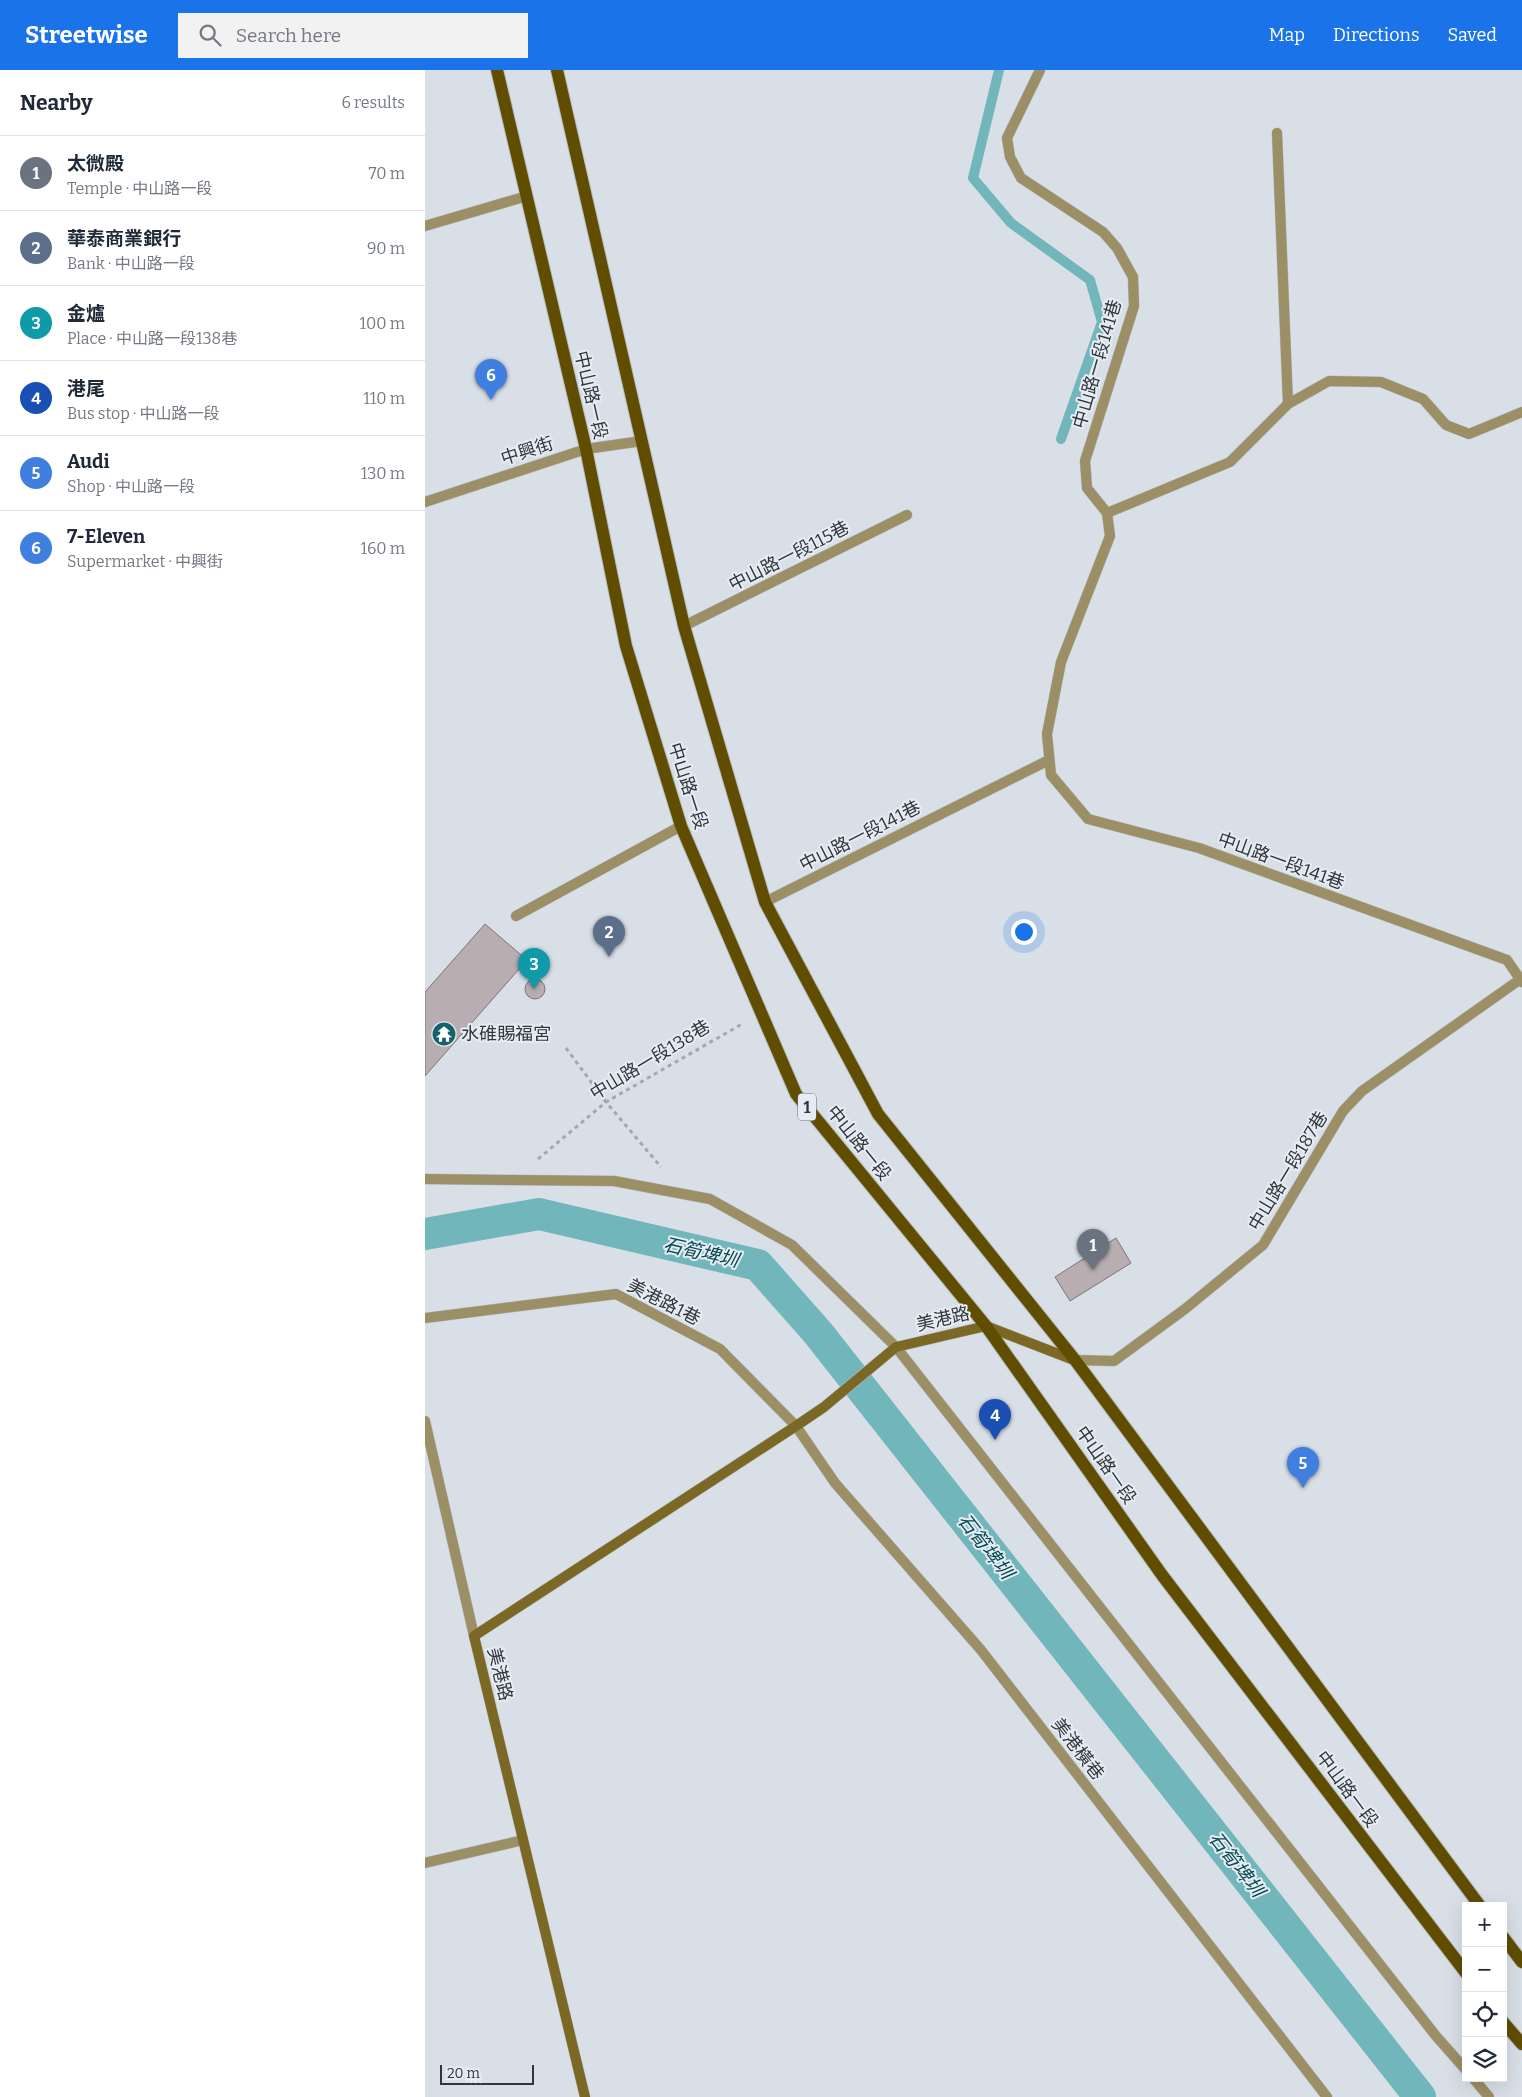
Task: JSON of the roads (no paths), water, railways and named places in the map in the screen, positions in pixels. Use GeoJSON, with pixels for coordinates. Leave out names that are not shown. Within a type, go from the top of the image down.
{"type":"FeatureCollection","features":[{"type":"Feature","properties":{"kind":"main road","name":"中山路一段"},"geometry":{"type":"LineString","coordinates":[[497,70],[586,449],[626,646],[681,826],[796,1094],[986,1326],[1161,1575],[1462,1968]]}},
{"type":"Feature","properties":{"kind":"main road","name":"中山路一段"},"geometry":{"type":"LineString","coordinates":[[557,70],[685,626],[765,902],[879,1114],[1075,1360],[1477,1902]]}},
{"type":"Feature","properties":{"kind":"main road"},"geometry":{"type":"LineString","coordinates":[[1507,1942],[1522,1962]]}},
{"type":"Feature","properties":{"kind":"main road"},"geometry":{"type":"LineString","coordinates":[[1507,2027],[1522,2044]]}},
{"type":"Feature","properties":{"kind":"street","name":"中山路一段141巷"},"geometry":{"type":"LineString","coordinates":[[1040,70],[1007,138],[1010,157],[1021,178],[1103,232],[1117,248],[1133,276],[1134,306],[1085,461],[1087,488],[1107,513],[1110,536],[1061,662],[1047,734],[1051,775],[1088,819],[1199,848],[1507,960],[1521,980]]}},
{"type":"Feature","properties":{"kind":"street"},"geometry":{"type":"LineString","coordinates":[[1277,133],[1288,404]]}},
{"type":"Feature","properties":{"kind":"street"},"geometry":{"type":"LineString","coordinates":[[425,226],[527,196]]}},
{"type":"Feature","properties":{"kind":"street"},"geometry":{"type":"LineString","coordinates":[[1107,513],[1230,462],[1288,404],[1329,381],[1381,382],[1423,399],[1446,425],[1469,434],[1522,412]]}},
{"type":"Feature","properties":{"kind":"street","name":"中興街"},"geometry":{"type":"LineString","coordinates":[[425,502],[586,449],[642,440]]}},
{"type":"Feature","properties":{"kind":"street","name":"中山路一段115巷"},"geometry":{"type":"LineString","coordinates":[[685,626],[907,515]]}},
{"type":"Feature","properties":{"kind":"street","name":"中山路一段141巷"},"geometry":{"type":"LineString","coordinates":[[765,902],[1049,760]]}},
{"type":"Feature","properties":{"kind":"street"},"geometry":{"type":"LineString","coordinates":[[516,916],[681,826]]}},
{"type":"Feature","properties":{"kind":"street","name":"中山路一段187巷"},"geometry":{"type":"LineString","coordinates":[[1075,1360],[1114,1361],[1185,1309],[1263,1245],[1343,1111],[1362,1091],[1521,980]]}},
{"type":"Feature","properties":{"kind":"street"},"geometry":{"type":"LineString","coordinates":[[425,1179],[614,1181],[710,1200],[792,1245],[896,1347],[1436,2036],[1462,2065]]}},
{"type":"Feature","properties":{"kind":"street","name":"美港路1巷"},"geometry":{"type":"LineString","coordinates":[[425,1318],[616,1294],[720,1350],[796,1426]]}},
{"type":"Feature","properties":{"kind":"street","name":"美港路"},"geometry":{"type":"LineString","coordinates":[[585,2097],[474,1636],[824,1407],[896,1347],[986,1326],[1075,1360]]}},
{"type":"Feature","properties":{"kind":"street"},"geometry":{"type":"LineString","coordinates":[[425,1421],[464,1601],[474,1636]]}},
{"type":"Feature","properties":{"kind":"street","name":"美港橫巷"},"geometry":{"type":"LineString","coordinates":[[796,1426],[835,1483],[981,1650],[1327,2097]]}},
{"type":"Feature","properties":{"kind":"street"},"geometry":{"type":"LineString","coordinates":[[425,1863],[523,1840]]}},
{"type":"Feature","properties":{"kind":"street"},"geometry":{"type":"LineString","coordinates":[[1476,2082],[1489,2097]]}},
{"type":"Feature","properties":{"kind":"waterway"},"geometry":{"type":"LineString","coordinates":[[999,70],[973,178],[1011,223],[1090,280],[1102,322],[1061,439]]}},
{"type":"Feature","properties":{"kind":"waterway","name":"石筍埤圳"},"geometry":{"type":"LineString","coordinates":[[425,1234],[539,1214],[758,1265],[818,1333],[1420,2097]]}},
{"type":"Feature","properties":{"kind":"place","name":"7-Eleven"},"geometry":{"type":"Point","coordinates":[491,400]}},
{"type":"Feature","properties":{"kind":"place","name":"華泰商業銀行"},"geometry":{"type":"Point","coordinates":[609,957]}},
{"type":"Feature","properties":{"kind":"place","name":"金爐"},"geometry":{"type":"Point","coordinates":[534,989]}},
{"type":"Feature","properties":{"kind":"place","name":"水碓賜福宮"},"geometry":{"type":"Point","coordinates":[444,1034]}},
{"type":"Feature","properties":{"kind":"place","name":"太微殿"},"geometry":{"type":"Point","coordinates":[1093,1270]}},
{"type":"Feature","properties":{"kind":"place","name":"港尾"},"geometry":{"type":"Point","coordinates":[995,1440]}},
{"type":"Feature","properties":{"kind":"place","name":"Audi"},"geometry":{"type":"Point","coordinates":[1303,1488]}}]}
